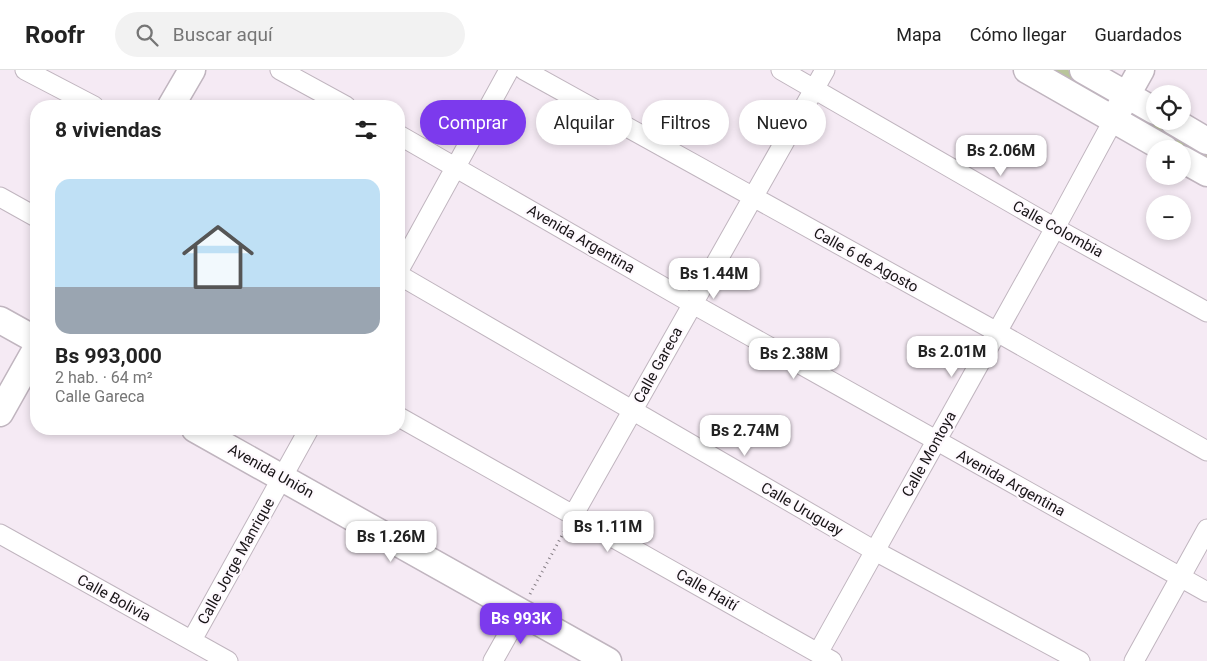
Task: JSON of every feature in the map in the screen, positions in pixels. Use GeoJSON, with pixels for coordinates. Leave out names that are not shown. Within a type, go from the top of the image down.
{"type":"FeatureCollection","features":[{"type":"Feature","properties":{"kind":"street"},"geometry":{"type":"LineString","coordinates":[[25,70],[82,100]]}},
{"type":"Feature","properties":{"kind":"street"},"geometry":{"type":"LineString","coordinates":[[174,100],[192,70]]}},
{"type":"Feature","properties":{"kind":"street"},"geometry":{"type":"LineString","coordinates":[[280,70],[335,100]]}},
{"type":"Feature","properties":{"kind":"street"},"geometry":{"type":"LineString","coordinates":[[405,259],[509,70]]}},
{"type":"Feature","properties":{"kind":"street","name":"Calle 6 de Agosto"},"geometry":{"type":"LineString","coordinates":[[524,70],[997,332],[1207,451]]}},
{"type":"Feature","properties":{"kind":"street","name":"Calle Colombia"},"geometry":{"type":"LineString","coordinates":[[780,70],[1055,228],[1207,312]]}},
{"type":"Feature","properties":{"kind":"street","name":"Calle Gareca"},"geometry":{"type":"LineString","coordinates":[[574,514],[825,70]]}},
{"type":"Feature","properties":{"kind":"street"},"geometry":{"type":"LineString","coordinates":[[1027,70],[1149,140]]}},
{"type":"Feature","properties":{"kind":"street"},"geometry":{"type":"LineString","coordinates":[[1083,70],[1146,106]]}},
{"type":"Feature","properties":{"kind":"street","name":"Calle Montoya"},"geometry":{"type":"LineString","coordinates":[[825,657],[875,551],[1141,70]]}},
{"type":"Feature","properties":{"kind":"street"},"geometry":{"type":"LineString","coordinates":[[1188,130],[1207,141]]}},
{"type":"Feature","properties":{"kind":"street","name":"Avenida Argentina"},"geometry":{"type":"LineString","coordinates":[[405,138],[693,304],[1207,592]]}},
{"type":"Feature","properties":{"kind":"street"},"geometry":{"type":"LineString","coordinates":[[1191,164],[1207,173]]}},
{"type":"Feature","properties":{"kind":"street"},"geometry":{"type":"LineString","coordinates":[[0,197],[30,214]]}},
{"type":"Feature","properties":{"kind":"street","name":"Calle Uruguay"},"geometry":{"type":"LineString","coordinates":[[405,279],[875,551],[1080,661]]}},
{"type":"Feature","properties":{"kind":"street"},"geometry":{"type":"LineString","coordinates":[[0,320],[30,337]]}},
{"type":"Feature","properties":{"kind":"street"},"geometry":{"type":"LineString","coordinates":[[0,413],[30,360]]}},
{"type":"Feature","properties":{"kind":"street","name":"Calle Haití"},"geometry":{"type":"LineString","coordinates":[[405,420],[825,657]]}},
{"type":"Feature","properties":{"kind":"street","name":"Avenida Unión"},"geometry":{"type":"LineString","coordinates":[[206,435],[608,661]]}},
{"type":"Feature","properties":{"kind":"street","name":"Calle Jorge Manrique"},"geometry":{"type":"LineString","coordinates":[[192,640],[307,435]]}},
{"type":"Feature","properties":{"kind":"street"},"geometry":{"type":"LineString","coordinates":[[1134,661],[1207,529]]}},
{"type":"Feature","properties":{"kind":"street","name":"Calle Bolivia"},"geometry":{"type":"LineString","coordinates":[[0,534],[228,661]]}},
{"type":"Feature","properties":{"kind":"street"},"geometry":{"type":"LineString","coordinates":[[493,661],[520,612]]}},
{"type":"Feature","properties":{"kind":"path"},"geometry":{"type":"LineString","coordinates":[[520,612],[574,514]]}},
{"type":"Feature","properties":{"kind":"green space"},"geometry":{"type":"Polygon","coordinates":[[[1041,70],[1068,70],[1113,95],[1107,107],[1041,70]]]}},
{"type":"Feature","properties":{"kind":"green space"},"geometry":{"type":"Polygon","coordinates":[[[1143,112],[1146,114],[1146,129],[1136,123],[1143,112]]]}},
{"type":"Feature","properties":{"kind":"green space"},"geometry":{"type":"Polygon","coordinates":[[[1148,130],[1175,130],[1207,148],[1207,164],[1191,155],[1191,140],[1165,140],[1148,130]]]}}]}
